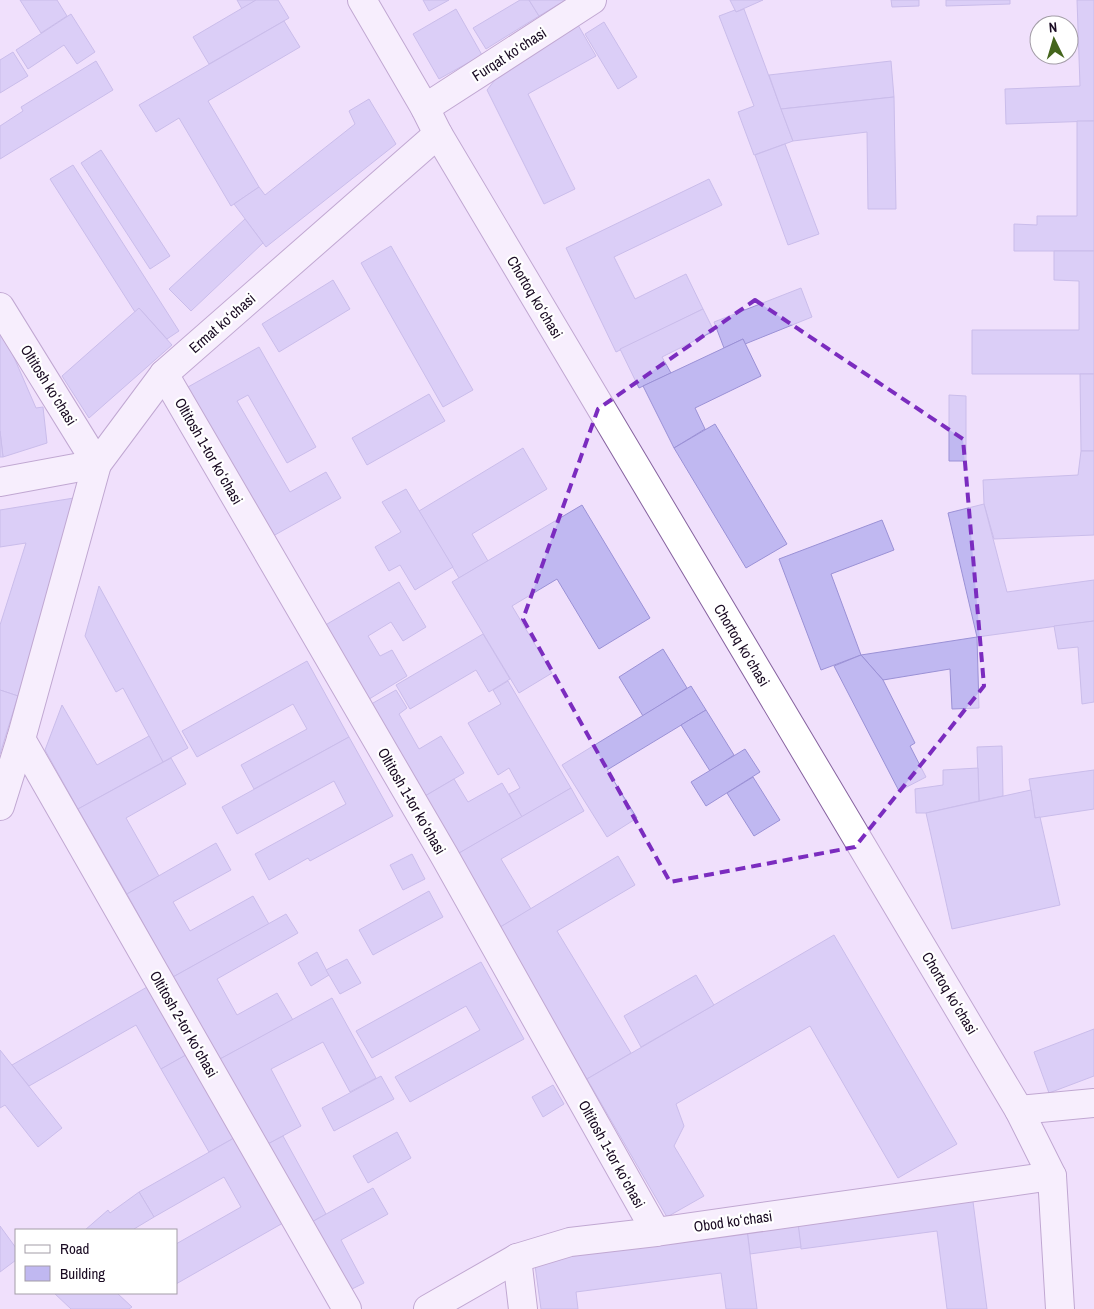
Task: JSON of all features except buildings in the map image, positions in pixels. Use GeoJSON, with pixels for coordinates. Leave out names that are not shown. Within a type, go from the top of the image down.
{"type":"FeatureCollection","features":[{"type":"Feature","properties":{"kind":"street","name":"Chortoq koʻchasi"},"geometry":{"type":"LineString","coordinates":[[362,0],[425,108],[438,134],[1019,1110],[1052,1176],[1060,1309]]}},
{"type":"Feature","properties":{"kind":"street","name":"Furqat koʻchasi"},"geometry":{"type":"LineString","coordinates":[[425,108],[592,0]]}},
{"type":"Feature","properties":{"kind":"street","name":"Ermat koʻchasi"},"geometry":{"type":"LineString","coordinates":[[97,464],[164,374],[438,134]]}},
{"type":"Feature","properties":{"kind":"street","name":"Oltitosh koʻchasi"},"geometry":{"type":"LineString","coordinates":[[0,307],[97,464]]}},
{"type":"Feature","properties":{"kind":"street","name":"Oltitosh 1-tor koʻchasi"},"geometry":{"type":"LineString","coordinates":[[164,374],[444,855],[656,1232]]}},
{"type":"Feature","properties":{"kind":"street"},"geometry":{"type":"LineString","coordinates":[[0,482],[97,464],[21,739],[0,806]]}},
{"type":"Feature","properties":{"kind":"street","name":"Oltitosh 2-tor koʻchasi"},"geometry":{"type":"LineString","coordinates":[[21,739],[347,1309]]}},
{"type":"Feature","properties":{"kind":"street"},"geometry":{"type":"LineString","coordinates":[[1019,1110],[1094,1103]]}},
{"type":"Feature","properties":{"kind":"street","name":"Obod koʻchasi"},"geometry":{"type":"LineString","coordinates":[[428,1309],[517,1258],[570,1242],[656,1232],[1052,1176]]}},
{"type":"Feature","properties":{"kind":"street"},"geometry":{"type":"LineString","coordinates":[[517,1258],[523,1309]]}},
{"type":"Feature","properties":{"kind":"highlighted area"},"geometry":{"type":"Polygon","coordinates":[[[755,300],[963,439],[984,686],[855,847],[670,882],[523,619],[598,409],[755,300]]]}}]}
